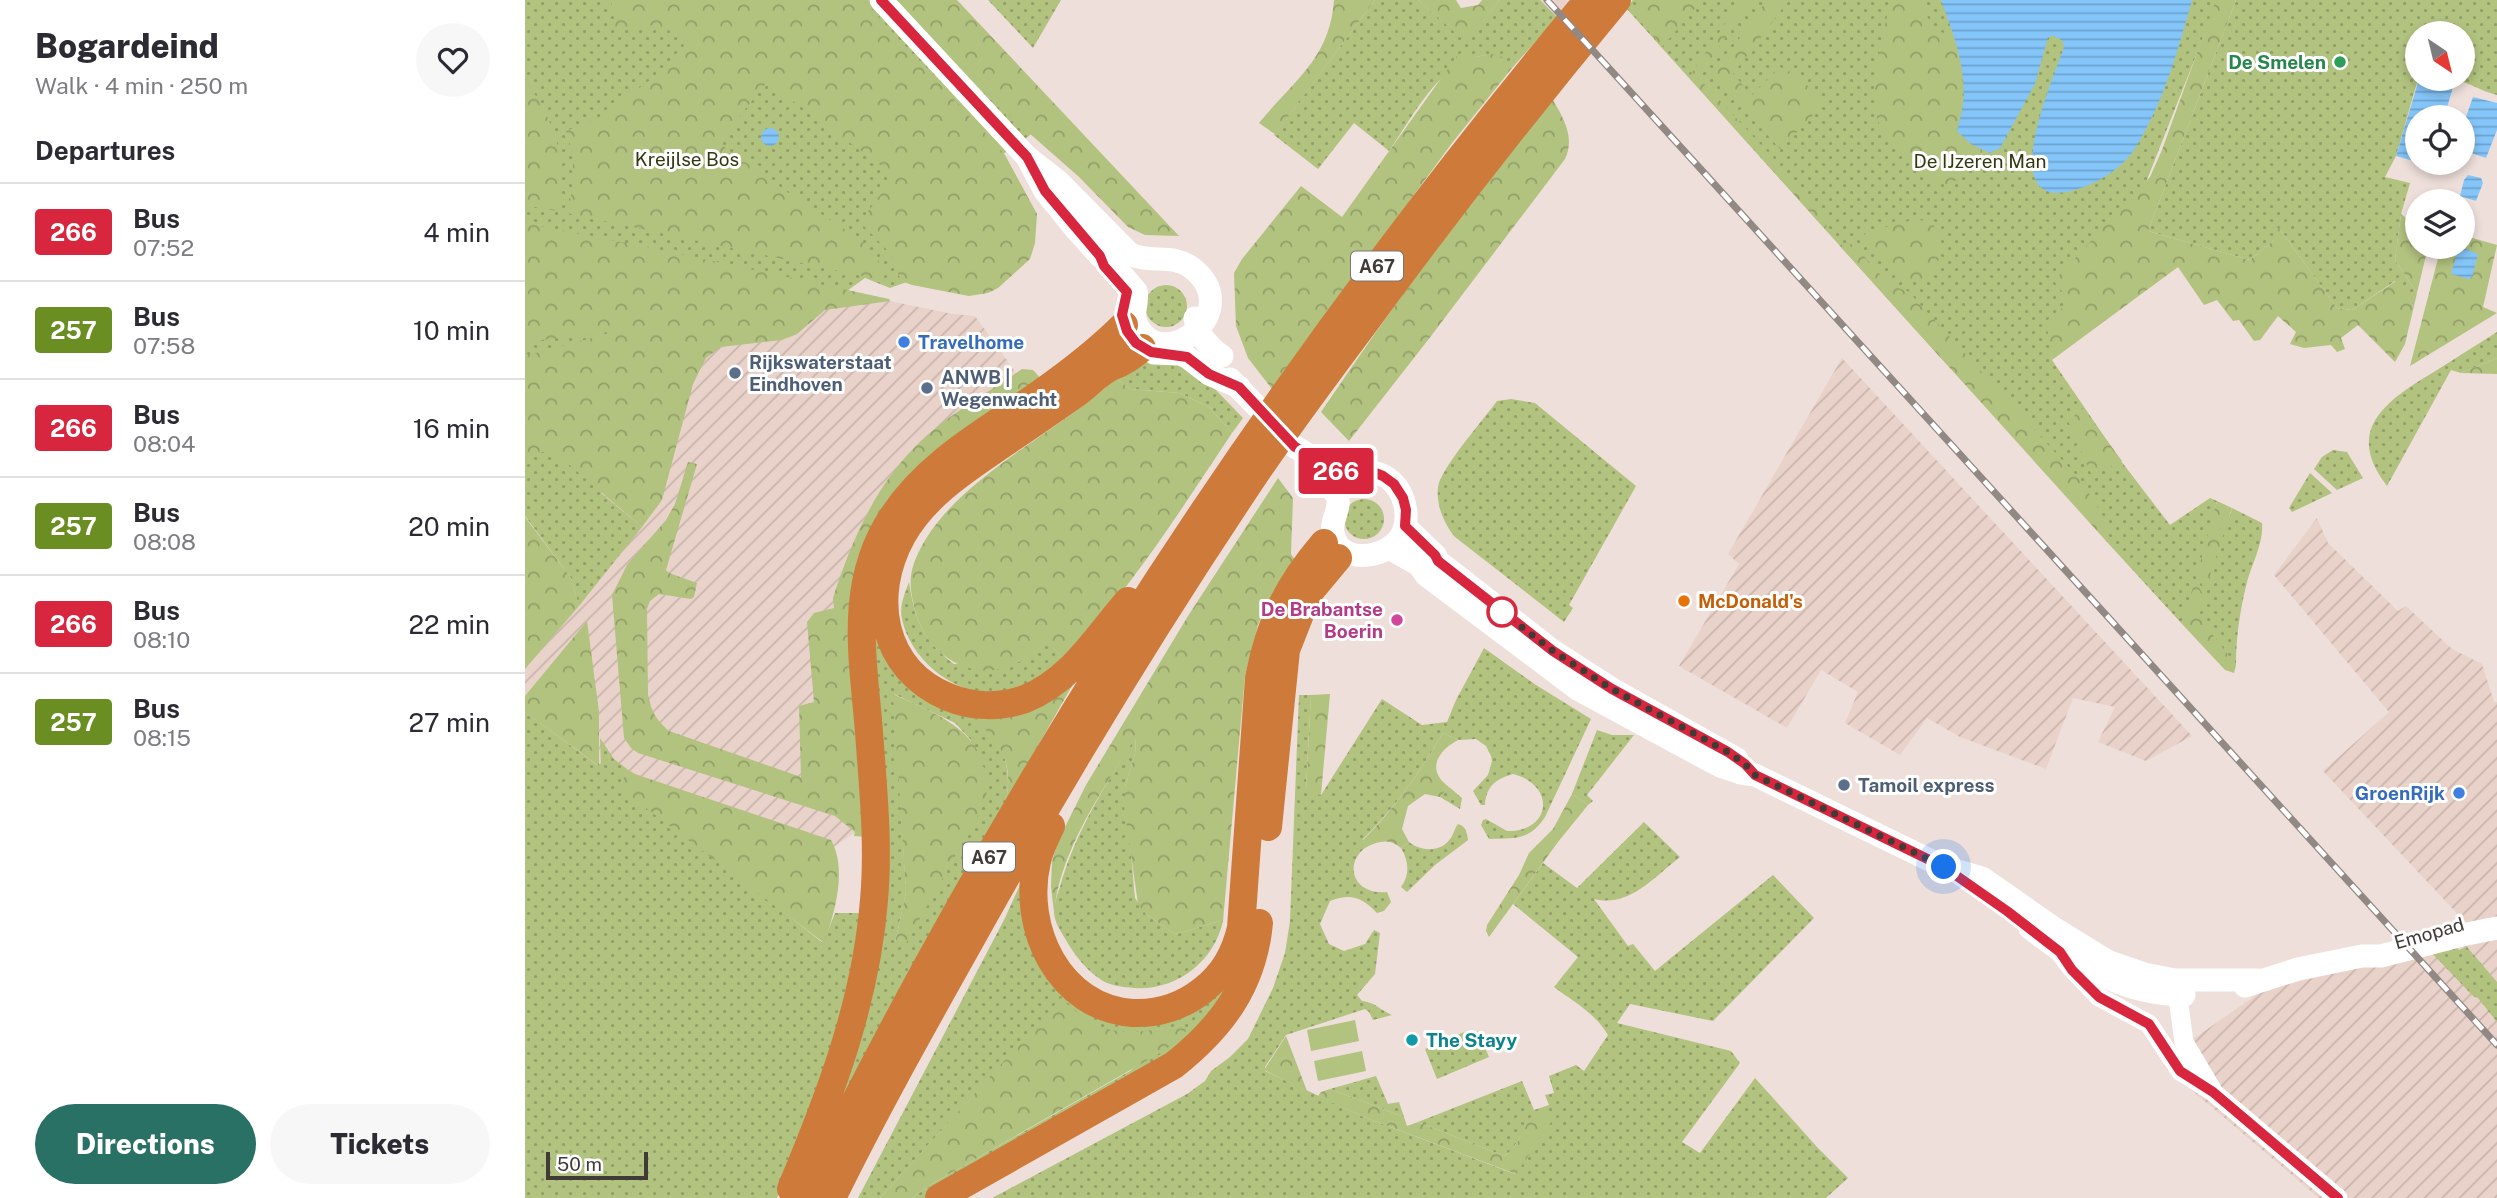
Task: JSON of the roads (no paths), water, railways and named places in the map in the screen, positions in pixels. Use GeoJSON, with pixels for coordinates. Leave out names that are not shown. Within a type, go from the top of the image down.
{"type":"FeatureCollection","features":[{"type":"Feature","properties":{"kind":"highway","name":"A67"},"geometry":{"type":"LineString","coordinates":[[1518,101],[1588,0]]}},
{"type":"Feature","properties":{"kind":"highway","name":"A67"},"geometry":{"type":"LineString","coordinates":[[832,1198],[897,1071],[1032,828],[1252,460],[1300,392],[1395,242],[1518,101],[1617,0]]}},
{"type":"Feature","properties":{"kind":"highway","name":"A67"},"geometry":{"type":"LineString","coordinates":[[1137,338],[1118,367],[1112,367],[958,475],[918,513],[896,548],[886,581],[884,613],[894,649],[916,678],[952,699],[986,706],[1022,700],[1052,685],[1073,667],[1252,460]]}},
{"type":"Feature","properties":{"kind":"highway"},"geometry":{"type":"LineString","coordinates":[[788,1198],[823,1114],[841,1062],[863,974],[874,904],[876,825],[860,629],[865,585],[879,544],[891,519],[909,494],[936,466],[1070,371],[1137,338]]}},
{"type":"Feature","properties":{"kind":"highway","name":"A67"},"geometry":{"type":"LineString","coordinates":[[807,1198],[915,987],[1102,669],[1193,528]]}},
{"type":"Feature","properties":{"kind":"highway","name":"A67"},"geometry":{"type":"LineString","coordinates":[[1100,715],[1039,853],[1034,890],[1036,919],[1044,948],[1059,974],[1078,993],[1092,1002],[1120,1012],[1143,1013],[1171,1008],[1196,996],[1213,982],[1230,960],[1238,941],[1243,913],[1262,662],[1281,603],[1305,566],[1338,554]]}},
{"type":"Feature","properties":{"kind":"highway"},"geometry":{"type":"LineString","coordinates":[[939,1198],[1174,1065],[1207,1037],[1236,999],[1249,971],[1257,942],[1284,661],[1293,631],[1305,606],[1338,554]]}},
{"type":"Feature","properties":{"kind":"main road"},"geometry":{"type":"LineString","coordinates":[[881,0],[1027,157],[1058,181],[1131,254],[1145,260],[1163,258],[1179,261],[1193,275],[1198,295],[1191,337],[1198,349],[1239,387],[1295,447],[1309,472],[1336,489]]}},
{"type":"Feature","properties":{"kind":"main road"},"geometry":{"type":"LineString","coordinates":[[1027,157],[1045,191],[1100,256],[1104,266],[1129,288]]}},
{"type":"Feature","properties":{"kind":"main road"},"geometry":{"type":"LineString","coordinates":[[1191,337],[1157,353],[1137,338],[1123,306],[1129,288],[1142,276],[1159,270],[1193,275]]}},
{"type":"Feature","properties":{"kind":"main road"},"geometry":{"type":"LineString","coordinates":[[1191,337],[1222,356],[1239,387]]}},
{"type":"Feature","properties":{"kind":"main road"},"geometry":{"type":"LineString","coordinates":[[1295,447],[1316,457],[1330,468],[1336,489],[1321,522],[1338,554],[1366,568],[1395,544]]}},
{"type":"Feature","properties":{"kind":"main road"},"geometry":{"type":"LineString","coordinates":[[1336,489],[1373,472],[1383,483],[1394,503],[1395,544],[1419,565],[1432,568],[1612,689],[1728,752],[1755,775],[1944,867],[1990,882],[2052,927],[2109,962],[2176,988]]}},
{"type":"Feature","properties":{"kind":"main road"},"geometry":{"type":"LineString","coordinates":[[1944,867],[2060,952],[2101,976],[2139,990],[2176,988]]}},
{"type":"Feature","properties":{"kind":"main road","name":"Emopad"},"geometry":{"type":"LineString","coordinates":[[2362,956],[2379,947],[2452,925],[2497,916]]}},
{"type":"Feature","properties":{"kind":"main road","name":"Emopad"},"geometry":{"type":"LineString","coordinates":[[2176,988],[2200,995],[2231,992],[2258,980],[2298,969],[2362,956],[2381,956],[2497,928]]}},
{"type":"Feature","properties":{"kind":"street"},"geometry":{"type":"LineString","coordinates":[[2060,952],[2072,970],[2099,997],[2149,1024],[2180,1071],[2213,1092],[2338,1198]]}},
{"type":"Feature","properties":{"kind":"street"},"geometry":{"type":"LineString","coordinates":[[2176,988],[2184,1042],[2213,1092]]}},
{"type":"Feature","properties":{"kind":"water"},"geometry":{"type":"Polygon","coordinates":[[[1941,0],[2192,0],[2163,93],[2132,153],[2112,172],[2096,182],[2078,189],[2052,192],[2038,183],[2032,165],[2034,141],[2049,87],[2064,47],[2062,40],[2054,36],[2048,37],[2035,84],[2000,148],[1990,153],[1971,144],[1957,131],[1963,104],[1963,78],[1958,51],[1941,0]]]}},
{"type":"Feature","properties":{"kind":"water"},"geometry":{"type":"Polygon","coordinates":[[[2415,91],[2452,91],[2448,105],[2411,105],[2415,91]]]}},
{"type":"Feature","properties":{"kind":"water"},"geometry":{"type":"Polygon","coordinates":[[[2473,97],[2497,103],[2497,130],[2486,158],[2475,154],[2475,105],[2470,105],[2473,97]]]}},
{"type":"Feature","properties":{"kind":"water"},"geometry":{"type":"Polygon","coordinates":[[[2405,126],[2405,159],[2396,156],[2405,126]]]}},
{"type":"Feature","properties":{"kind":"water"},"geometry":{"type":"Polygon","coordinates":[[[770,128],[776,131],[779,137],[776,143],[770,146],[764,143],[761,137],[764,131],[770,128]]]}},
{"type":"Feature","properties":{"kind":"water"},"geometry":{"type":"Polygon","coordinates":[[[2468,175],[2481,178],[2483,183],[2476,201],[2475,189],[2462,189],[2468,175]]]}},
{"type":"Feature","properties":{"kind":"water"},"geometry":{"type":"Polygon","coordinates":[[[2475,253],[2478,254],[2472,277],[2469,279],[2451,274],[2455,259],[2475,259],[2475,253]]]}},
{"type":"Feature","properties":{"kind":"railway"},"geometry":{"type":"LineString","coordinates":[[1547,0],[2497,1045]]}},
{"type":"Feature","properties":{"kind":"place","name":"De Smelen"},"geometry":{"type":"Point","coordinates":[2340,62]}},
{"type":"Feature","properties":{"kind":"place","name":"Travelhome"},"geometry":{"type":"Point","coordinates":[904,342]}},
{"type":"Feature","properties":{"kind":"place","name":"Rijkswaterstaat Eindhoven"},"geometry":{"type":"Point","coordinates":[735,373]}},
{"type":"Feature","properties":{"kind":"place","name":"ANWB | Wegenwacht"},"geometry":{"type":"Point","coordinates":[927,388]}},
{"type":"Feature","properties":{"kind":"place","name":"McDonald's"},"geometry":{"type":"Point","coordinates":[1684,601]}},
{"type":"Feature","properties":{"kind":"place","name":"De Brabantse Boerin"},"geometry":{"type":"Point","coordinates":[1397,620]}},
{"type":"Feature","properties":{"kind":"place","name":"Tamoil express"},"geometry":{"type":"Point","coordinates":[1844,785]}},
{"type":"Feature","properties":{"kind":"place","name":"GroenRijk"},"geometry":{"type":"Point","coordinates":[2459,793]}},
{"type":"Feature","properties":{"kind":"place","name":"The Stayy"},"geometry":{"type":"Point","coordinates":[1412,1040]}},
{"type":"Feature","properties":{"kind":"park label","name":"Kreijlse Bos"},"geometry":{"type":"Point","coordinates":[687,159]}},
{"type":"Feature","properties":{"kind":"park label","name":"De IJzeren Man"},"geometry":{"type":"Point","coordinates":[1980,161]}}]}
